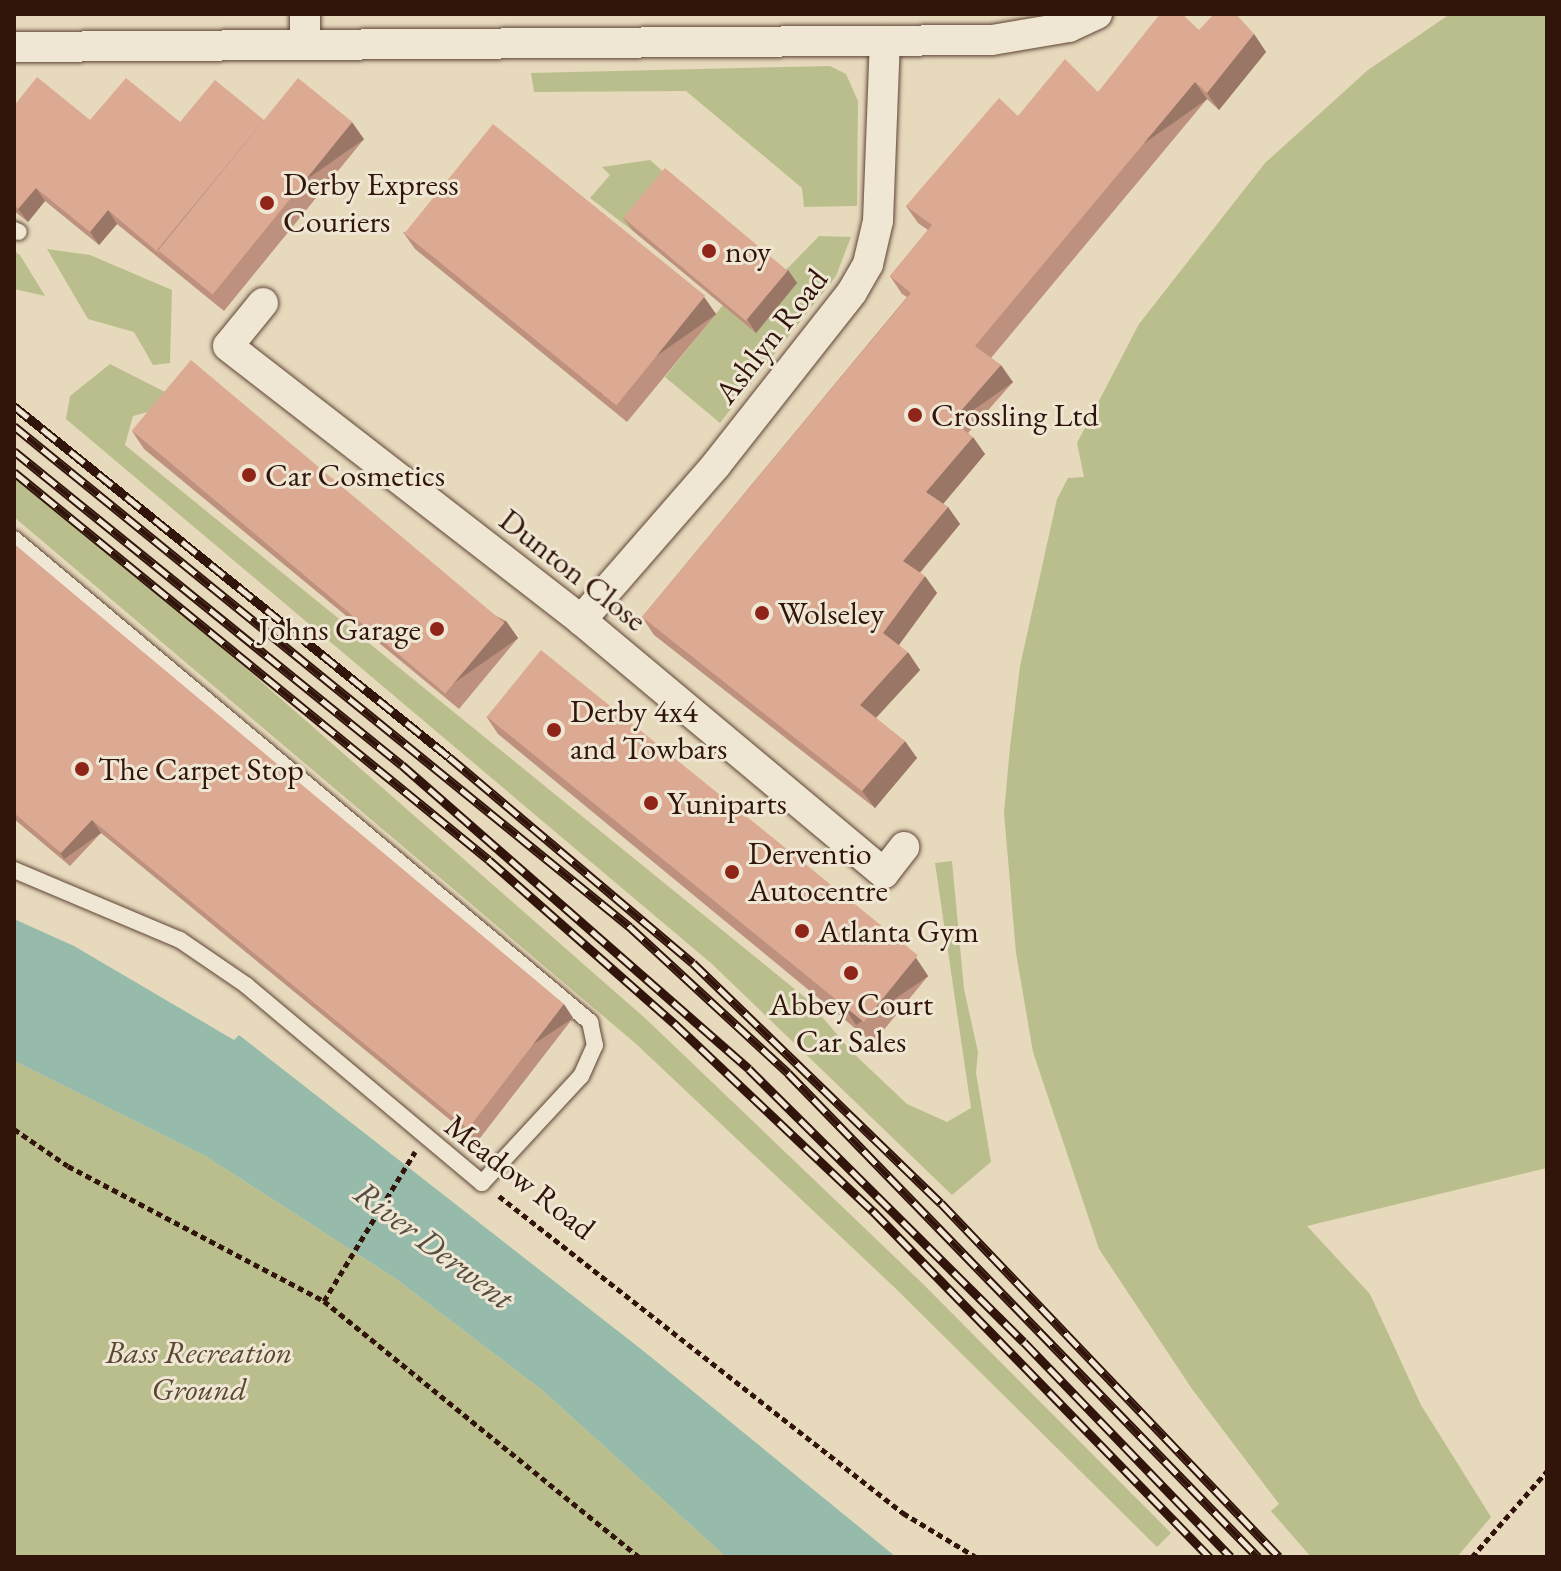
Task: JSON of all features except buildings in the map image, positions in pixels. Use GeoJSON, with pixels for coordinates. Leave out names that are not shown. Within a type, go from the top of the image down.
{"type":"FeatureCollection","features":[{"type":"Feature","properties":{"kind":"street"},"geometry":{"type":"LineString","coordinates":[[14,47],[305,28],[885,41],[992,40],[1069,27],[1097,14]]}},
{"type":"Feature","properties":{"kind":"street","name":"Ashlyn Road"},"geometry":{"type":"LineString","coordinates":[[581,620],[716,465],[852,292],[868,264],[878,221],[885,41]]}},
{"type":"Feature","properties":{"kind":"street","name":"Dunton Close"},"geometry":{"type":"LineString","coordinates":[[263,303],[228,346],[581,620],[884,873],[904,847]]}},
{"type":"Feature","properties":{"kind":"lane"},"geometry":{"type":"LineString","coordinates":[[14,539],[590,1022],[595,1045],[581,1076],[482,1183]]}},
{"type":"Feature","properties":{"kind":"lane","name":"Meadow Road"},"geometry":{"type":"LineString","coordinates":[[14,870],[180,940],[246,985],[482,1183]]}},
{"type":"Feature","properties":{"kind":"path"},"geometry":{"type":"LineString","coordinates":[[14,1129],[68,1166],[324,1301],[639,1557]]}},
{"type":"Feature","properties":{"kind":"path"},"geometry":{"type":"LineString","coordinates":[[324,1301],[415,1153]]}},
{"type":"Feature","properties":{"kind":"path","name":"Meadow Road"},"geometry":{"type":"LineString","coordinates":[[482,1183],[867,1486],[976,1557]]}},
{"type":"Feature","properties":{"kind":"path"},"geometry":{"type":"LineString","coordinates":[[1472,1557],[1547,1471]]}},
{"type":"Feature","properties":{"kind":"green space"},"geometry":{"type":"Polygon","coordinates":[[[1450,14],[1547,14],[1547,1168],[1307,1226],[1370,1294],[1421,1405],[1491,1517],[1457,1557],[1311,1557],[1271,1511],[1279,1504],[1192,1389],[1099,1249],[1033,1052],[1016,953],[1004,813],[1020,666],[1057,499],[1068,478],[1084,477],[1077,443],[1139,324],[1265,163],[1368,70],[1450,14]]]}},
{"type":"Feature","properties":{"kind":"green space"},"geometry":{"type":"Polygon","coordinates":[[[830,66],[846,74],[858,101],[857,206],[804,207],[802,188],[686,91],[534,92],[531,73],[830,66]]]}},
{"type":"Feature","properties":{"kind":"green space"},"geometry":{"type":"Polygon","coordinates":[[[650,160],[674,181],[633,231],[590,198],[610,175],[602,167],[650,160]]]}},
{"type":"Feature","properties":{"kind":"green space"},"geometry":{"type":"Polygon","coordinates":[[[819,236],[851,237],[836,276],[720,423],[665,377],[723,305],[784,272],[819,236]]]}},
{"type":"Feature","properties":{"kind":"green space"},"geometry":{"type":"Polygon","coordinates":[[[47,249],[90,255],[172,290],[170,363],[153,365],[134,332],[88,319],[47,249]]]}},
{"type":"Feature","properties":{"kind":"green space"},"geometry":{"type":"Polygon","coordinates":[[[14,251],[20,255],[45,296],[14,289],[14,251]]]}},
{"type":"Feature","properties":{"kind":"green space"},"geometry":{"type":"Polygon","coordinates":[[[110,364],[165,392],[159,409],[133,416],[125,445],[807,999],[851,1051],[907,1104],[947,1122],[971,1108],[935,863],[952,861],[964,989],[978,1052],[976,1073],[991,1162],[952,1195],[712,964],[66,419],[70,396],[110,364]]]}},
{"type":"Feature","properties":{"kind":"green space"},"geometry":{"type":"Polygon","coordinates":[[[14,477],[117,555],[646,1019],[921,1282],[1171,1533],[1157,1547],[893,1286],[635,1043],[14,517],[14,477]]]}},
{"type":"Feature","properties":{"kind":"green space","name":"Bass Recreation Ground"},"geometry":{"type":"Polygon","coordinates":[[[14,1061],[207,1157],[396,1279],[542,1390],[726,1557],[14,1557],[14,1061]]]}},
{"type":"Feature","properties":{"kind":"water","name":"River Derwent"},"geometry":{"type":"Polygon","coordinates":[[[14,919],[74,946],[234,1040],[239,1035],[646,1353],[896,1557],[726,1557],[542,1390],[396,1279],[207,1157],[14,1061],[14,919]]]}},
{"type":"Feature","properties":{"kind":"railway"},"geometry":{"type":"LineString","coordinates":[[14,406],[449,757],[693,963],[941,1203],[1279,1557]]}},
{"type":"Feature","properties":{"kind":"railway"},"geometry":{"type":"LineString","coordinates":[[14,426],[630,927],[788,1073],[1258,1557]]}},
{"type":"Feature","properties":{"kind":"railway"},"geometry":{"type":"LineString","coordinates":[[14,451],[402,765],[749,1069],[1024,1342],[1231,1557]]}},
{"type":"Feature","properties":{"kind":"railway"},"geometry":{"type":"LineString","coordinates":[[14,472],[489,860],[674,1023],[873,1211],[1210,1557]]}},
{"type":"Feature","properties":{"kind":"place","name":"Derby Express Couriers"},"geometry":{"type":"Point","coordinates":[267,203]}},
{"type":"Feature","properties":{"kind":"place","name":"noy"},"geometry":{"type":"Point","coordinates":[709,251]}},
{"type":"Feature","properties":{"kind":"place","name":"Crossling Ltd"},"geometry":{"type":"Point","coordinates":[915,415]}},
{"type":"Feature","properties":{"kind":"place","name":"Car Cosmetics"},"geometry":{"type":"Point","coordinates":[249,475]}},
{"type":"Feature","properties":{"kind":"place","name":"Wolseley"},"geometry":{"type":"Point","coordinates":[762,613]}},
{"type":"Feature","properties":{"kind":"place","name":"Johns Garage"},"geometry":{"type":"Point","coordinates":[437,629]}},
{"type":"Feature","properties":{"kind":"place","name":"Derby 4x4 and Towbars"},"geometry":{"type":"Point","coordinates":[554,730]}},
{"type":"Feature","properties":{"kind":"place","name":"The Carpet Stop"},"geometry":{"type":"Point","coordinates":[82,769]}},
{"type":"Feature","properties":{"kind":"place","name":"Yuniparts"},"geometry":{"type":"Point","coordinates":[651,803]}},
{"type":"Feature","properties":{"kind":"place","name":"Derventio Autocentre"},"geometry":{"type":"Point","coordinates":[732,872]}},
{"type":"Feature","properties":{"kind":"place","name":"Atlanta Gym"},"geometry":{"type":"Point","coordinates":[802,931]}},
{"type":"Feature","properties":{"kind":"place","name":"Abbey Court Car Sales"},"geometry":{"type":"Point","coordinates":[851,973]}}]}
